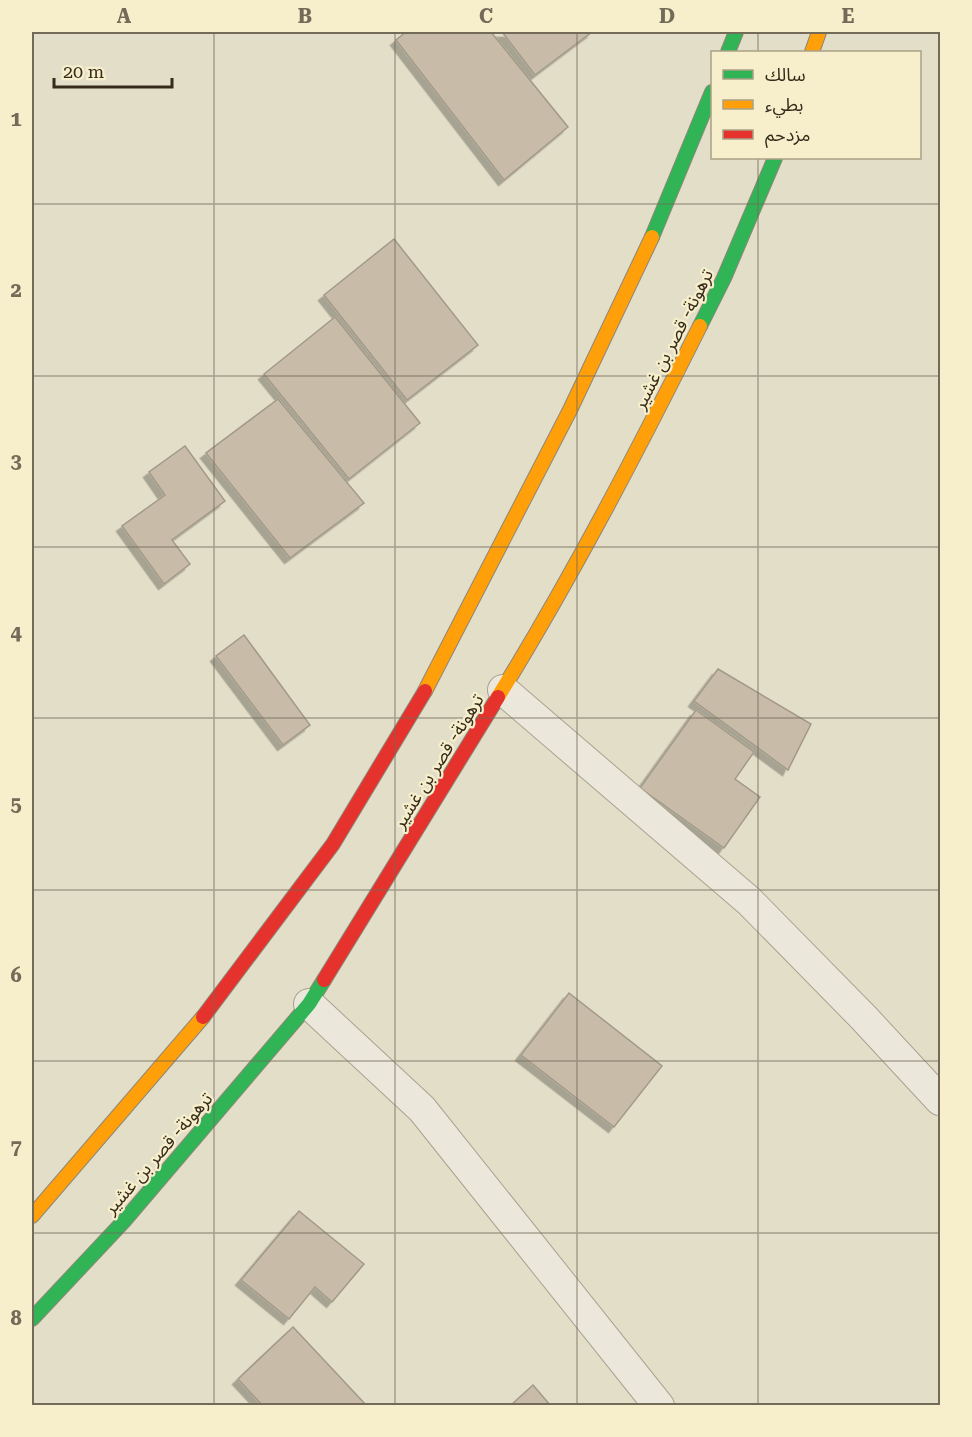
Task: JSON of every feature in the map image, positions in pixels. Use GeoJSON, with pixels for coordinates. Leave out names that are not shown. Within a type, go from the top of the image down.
{"type":"FeatureCollection","features":[{"type":"Feature","properties":{"kind":"highway"},"geometry":{"type":"LineString","coordinates":[[728,51],[736,32]]}},
{"type":"Feature","properties":{"kind":"highway"},"geometry":{"type":"LineString","coordinates":[[812,51],[819,32]]}},
{"type":"Feature","properties":{"kind":"highway"},"geometry":{"type":"LineString","coordinates":[[32,1216],[115,1125],[303,887],[400,737],[578,394],[657,226],[711,94]]}},
{"type":"Feature","properties":{"kind":"highway","name":"ترهونة- قصر بن غشير"},"geometry":{"type":"LineString","coordinates":[[32,1318],[124,1221],[309,1004],[503,690],[654,418],[724,278],[775,159]]}},
{"type":"Feature","properties":{"kind":"street"},"geometry":{"type":"LineString","coordinates":[[503,690],[749,902],[864,1018],[940,1100]]}},
{"type":"Feature","properties":{"kind":"street"},"geometry":{"type":"LineString","coordinates":[[309,1004],[422,1109],[659,1406]]}},
{"type":"Feature","properties":{"kind":"building"},"geometry":{"type":"Polygon","coordinates":[[[406,32],[491,32],[568,127],[504,180],[396,40],[406,32]]]}},
{"type":"Feature","properties":{"kind":"building"},"geometry":{"type":"Polygon","coordinates":[[[502,32],[592,32],[535,75],[502,32]]]}},
{"type":"Feature","properties":{"kind":"building"},"geometry":{"type":"Polygon","coordinates":[[[394,239],[478,345],[407,400],[324,295],[394,239]]]}},
{"type":"Feature","properties":{"kind":"building"},"geometry":{"type":"Polygon","coordinates":[[[335,317],[420,423],[349,479],[264,374],[335,317]]]}},
{"type":"Feature","properties":{"kind":"building"},"geometry":{"type":"Polygon","coordinates":[[[278,399],[364,503],[290,558],[206,453],[278,399]]]}},
{"type":"Feature","properties":{"kind":"building"},"geometry":{"type":"Polygon","coordinates":[[[185,446],[225,501],[172,540],[190,564],[164,584],[122,526],[165,495],[149,472],[185,446]]]}},
{"type":"Feature","properties":{"kind":"building"},"geometry":{"type":"Polygon","coordinates":[[[244,635],[310,725],[283,745],[216,656],[244,635]]]}},
{"type":"Feature","properties":{"kind":"building"},"geometry":{"type":"Polygon","coordinates":[[[718,669],[811,724],[788,770],[694,701],[718,669]]]}},
{"type":"Feature","properties":{"kind":"building"},"geometry":{"type":"Polygon","coordinates":[[[696,710],[754,752],[735,779],[760,797],[724,848],[640,788],[696,710]]]}},
{"type":"Feature","properties":{"kind":"building"},"geometry":{"type":"Polygon","coordinates":[[[569,993],[662,1066],[614,1127],[521,1055],[569,993]]]}},
{"type":"Feature","properties":{"kind":"building"},"geometry":{"type":"Polygon","coordinates":[[[299,1211],[364,1264],[332,1302],[315,1287],[289,1319],[241,1280],[299,1211]]]}},
{"type":"Feature","properties":{"kind":"building"},"geometry":{"type":"Polygon","coordinates":[[[293,1327],[367,1406],[263,1406],[238,1379],[293,1327]]]}},
{"type":"Feature","properties":{"kind":"building"},"geometry":{"type":"Polygon","coordinates":[[[533,1385],[551,1406],[510,1406],[533,1385]]]}},
{"type":"Feature","properties":{"kind":"traffic: fast"},"geometry":{"type":"LineString","coordinates":[[728,51],[736,32]]}},
{"type":"Feature","properties":{"kind":"traffic: fast"},"geometry":{"type":"LineString","coordinates":[[652,237],[711,94]]}},
{"type":"Feature","properties":{"kind":"traffic: fast"},"geometry":{"type":"LineString","coordinates":[[700,326],[724,278],[775,159]]}},
{"type":"Feature","properties":{"kind":"traffic: fast"},"geometry":{"type":"LineString","coordinates":[[32,1319],[124,1221],[309,1004],[324,980]]}},
{"type":"Feature","properties":{"kind":"traffic: slow"},"geometry":{"type":"LineString","coordinates":[[812,51],[819,32]]}},
{"type":"Feature","properties":{"kind":"traffic: slow"},"geometry":{"type":"LineString","coordinates":[[425,691],[570,410],[652,237]]}},
{"type":"Feature","properties":{"kind":"traffic: slow"},"geometry":{"type":"LineString","coordinates":[[498,697],[603,514],[700,326]]}},
{"type":"Feature","properties":{"kind":"traffic: slow"},"geometry":{"type":"LineString","coordinates":[[32,1216],[203,1017]]}},
{"type":"Feature","properties":{"kind":"traffic: jam"},"geometry":{"type":"LineString","coordinates":[[203,1017],[333,844],[425,691]]}},
{"type":"Feature","properties":{"kind":"traffic: jam"},"geometry":{"type":"LineString","coordinates":[[324,980],[498,697]]}}]}
